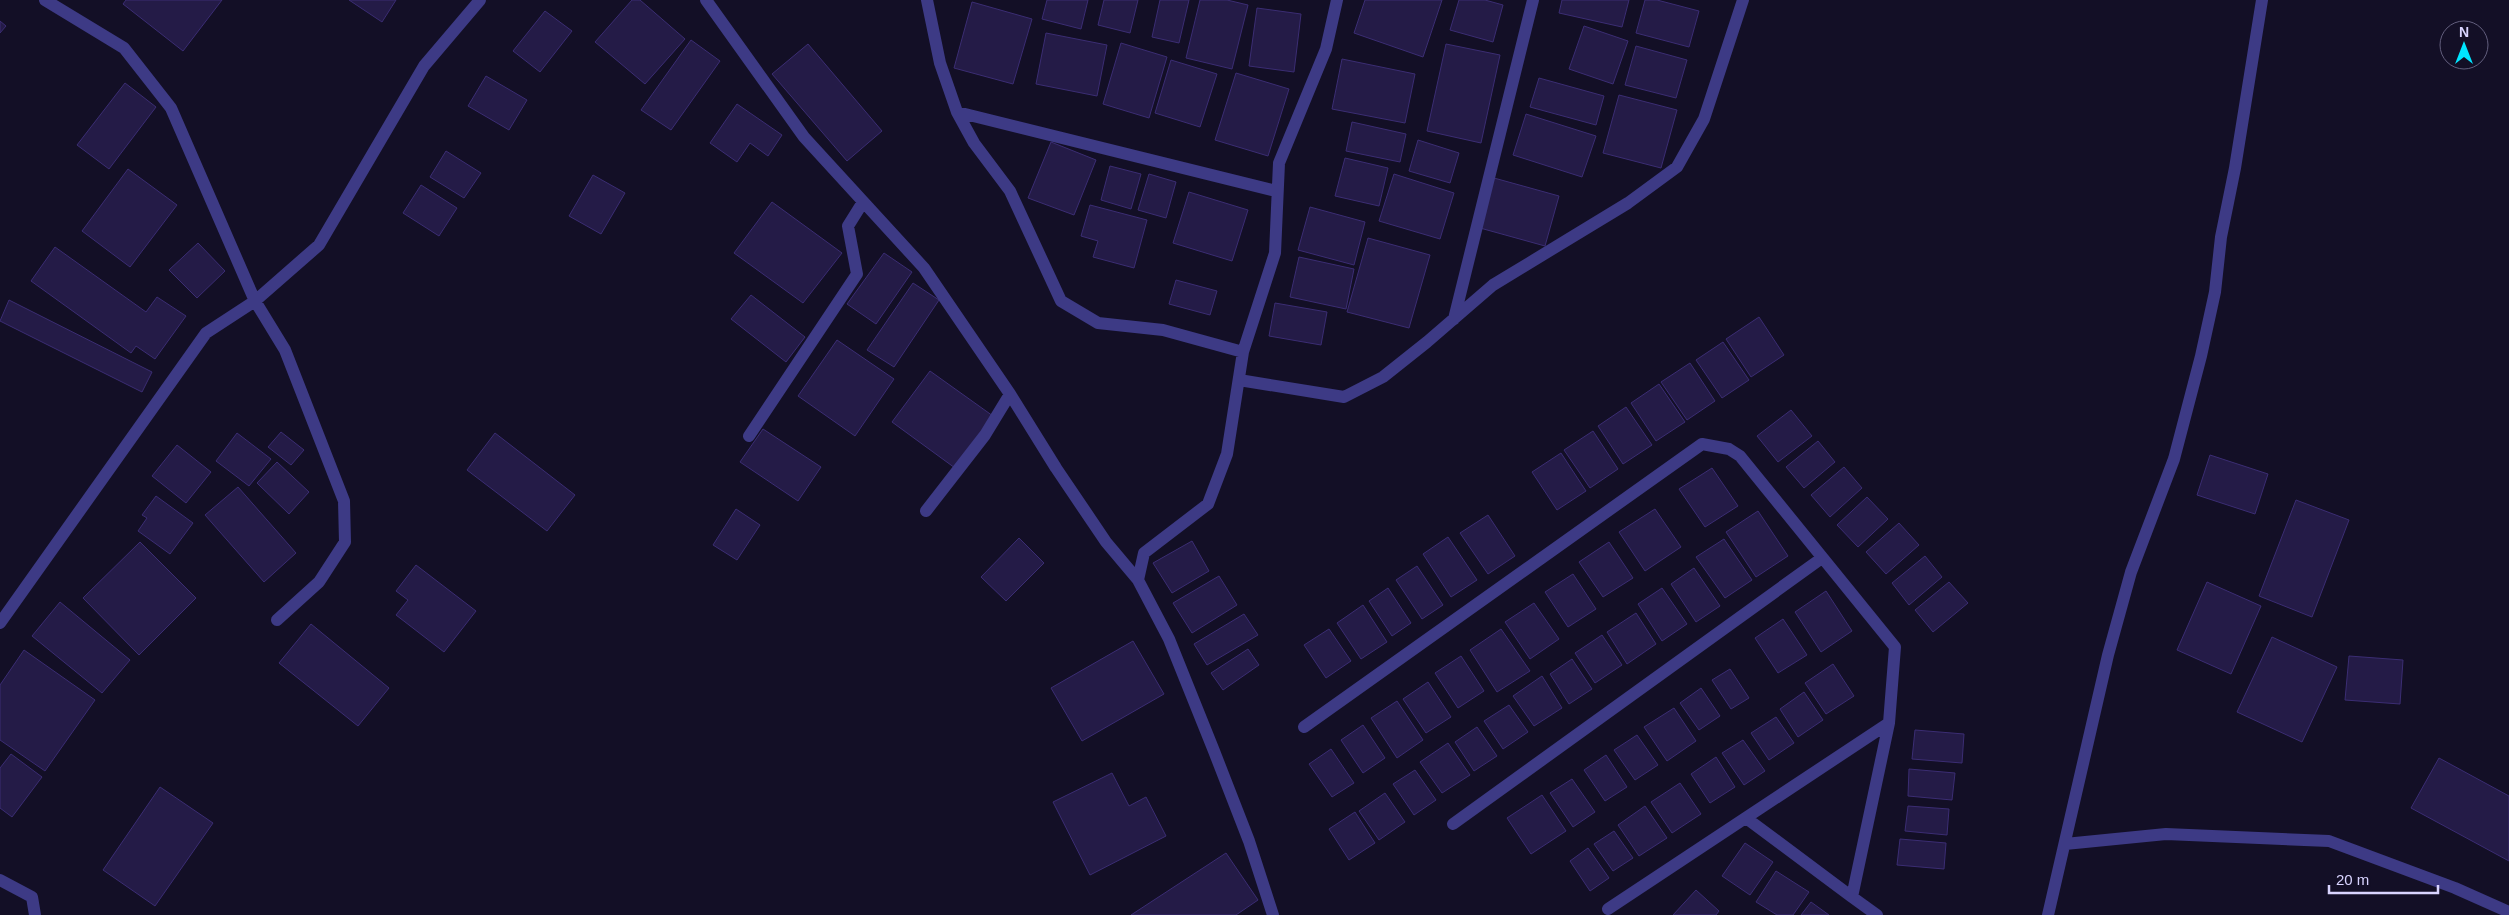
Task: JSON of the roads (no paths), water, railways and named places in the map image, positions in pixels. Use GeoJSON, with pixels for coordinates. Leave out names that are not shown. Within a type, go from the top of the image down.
{"type":"FeatureCollection","features":[{"type":"Feature","properties":{"kind":"street"},"geometry":{"type":"LineString","coordinates":[[45,0],[124,48],[171,108],[255,301],[285,350],[344,501],[345,542],[319,582],[277,620]]}},
{"type":"Feature","properties":{"kind":"street"},"geometry":{"type":"LineString","coordinates":[[0,623],[206,333],[255,301],[319,245],[424,66],[480,0]]}},
{"type":"Feature","properties":{"kind":"street"},"geometry":{"type":"LineString","coordinates":[[706,0],[804,137],[924,268],[1010,394],[1056,468],[1106,542],[1138,580],[1169,640],[1214,751],[1249,841],[1273,915]]}},
{"type":"Feature","properties":{"kind":"street"},"geometry":{"type":"LineString","coordinates":[[927,0],[940,63],[957,112],[974,144],[1010,191],[1061,301],[1098,323],[1163,330],[1243,352]]}},
{"type":"Feature","properties":{"kind":"street"},"geometry":{"type":"LineString","coordinates":[[1138,580],[1144,553],[1208,504],[1227,454],[1243,352],[1275,252],[1276,191],[1279,163],[1326,49],[1337,0]]}},
{"type":"Feature","properties":{"kind":"street"},"geometry":{"type":"LineString","coordinates":[[1454,319],[1533,0]]}},
{"type":"Feature","properties":{"kind":"street"},"geometry":{"type":"LineString","coordinates":[[1239,380],[1344,397],[1383,377],[1493,285],[1628,203],[1677,167],[1704,119],[1743,0]]}},
{"type":"Feature","properties":{"kind":"street"},"geometry":{"type":"LineString","coordinates":[[2048,915],[2108,655],[2131,572],[2174,459],[2201,356],[2215,292],[2220,237],[2235,168],[2262,0]]}},
{"type":"Feature","properties":{"kind":"street"},"geometry":{"type":"LineString","coordinates":[[957,112],[1276,191]]}},
{"type":"Feature","properties":{"kind":"street"},"geometry":{"type":"LineString","coordinates":[[749,436],[857,274],[848,226],[864,202]]}},
{"type":"Feature","properties":{"kind":"street"},"geometry":{"type":"LineString","coordinates":[[926,511],[985,435],[1010,394]]}},
{"type":"Feature","properties":{"kind":"street"},"geometry":{"type":"LineString","coordinates":[[1304,728],[1702,444],[1717,445],[1740,456],[1895,647],[1889,723],[1852,897]]}},
{"type":"Feature","properties":{"kind":"street"},"geometry":{"type":"LineString","coordinates":[[1453,824],[1822,558]]}},
{"type":"Feature","properties":{"kind":"street"},"geometry":{"type":"LineString","coordinates":[[1608,910],[1889,723]]}},
{"type":"Feature","properties":{"kind":"street"},"geometry":{"type":"LineString","coordinates":[[1746,818],[1877,915]]}},
{"type":"Feature","properties":{"kind":"street"},"geometry":{"type":"LineString","coordinates":[[2065,844],[2166,834],[2328,841],[2455,888],[2509,912]]}},
{"type":"Feature","properties":{"kind":"street"},"geometry":{"type":"LineString","coordinates":[[0,880],[32,897],[35,915]]}}]}
